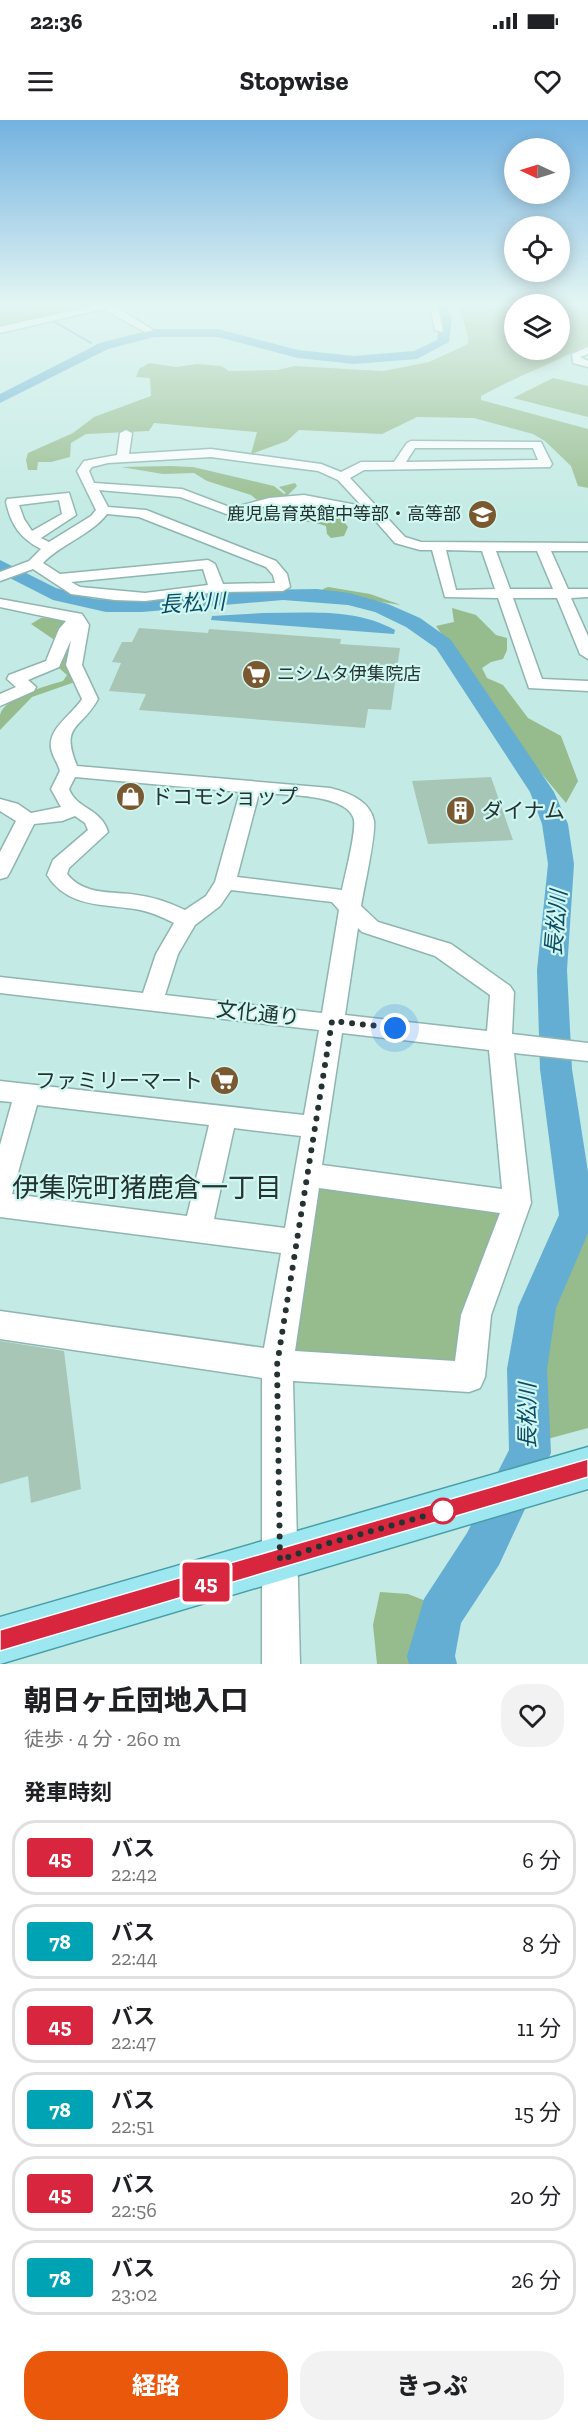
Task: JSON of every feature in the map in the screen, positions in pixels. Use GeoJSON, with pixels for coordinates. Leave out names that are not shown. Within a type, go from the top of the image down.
{"type":"FeatureCollection","features":[{"type":"Feature","properties":{"kind":"main road"},"geometry":{"type":"LineString","coordinates":[[0,1641],[588,1468]]}},
{"type":"Feature","properties":{"kind":"street"},"geometry":{"type":"LineString","coordinates":[[123,457],[126,433]]}},
{"type":"Feature","properties":{"kind":"street"},"geometry":{"type":"LineString","coordinates":[[398,465],[419,434],[440,434]]}},
{"type":"Feature","properties":{"kind":"street"},"geometry":{"type":"LineString","coordinates":[[342,477],[361,466],[546,464],[537,444],[411,445]]}},
{"type":"Feature","properties":{"kind":"street"},"geometry":{"type":"LineString","coordinates":[[0,577],[32,565],[50,548],[96,519],[103,510],[102,502],[83,475],[88,464],[123,457],[221,453],[321,468],[342,477],[400,540],[438,548],[588,547]]}},
{"type":"Feature","properties":{"kind":"street"},"geometry":{"type":"LineString","coordinates":[[90,486],[182,493],[232,512],[258,502],[291,497],[345,504],[377,516]]}},
{"type":"Feature","properties":{"kind":"street"},"geometry":{"type":"LineString","coordinates":[[32,565],[76,591],[115,596],[145,597],[217,588],[283,587],[280,574],[272,564],[141,513],[103,510]]}},
{"type":"Feature","properties":{"kind":"street"},"geometry":{"type":"LineString","coordinates":[[30,538],[50,548]]}},
{"type":"Feature","properties":{"kind":"street"},"geometry":{"type":"LineString","coordinates":[[438,548],[450,594],[588,593]]}},
{"type":"Feature","properties":{"kind":"street"},"geometry":{"type":"LineString","coordinates":[[488,548],[535,684],[588,686]]}},
{"type":"Feature","properties":{"kind":"street"},"geometry":{"type":"LineString","coordinates":[[543,548],[587,648]]}},
{"type":"Feature","properties":{"kind":"street"},"geometry":{"type":"LineString","coordinates":[[54,579],[208,564],[217,588]]}},
{"type":"Feature","properties":{"kind":"street"},"geometry":{"type":"LineString","coordinates":[[0,603],[77,617]]}},
{"type":"Feature","properties":{"kind":"street"},"geometry":{"type":"LineString","coordinates":[[0,701],[28,687],[15,679],[53,664],[67,629],[77,617]]}},
{"type":"Feature","properties":{"kind":"street"},"geometry":{"type":"LineString","coordinates":[[77,617],[81,625],[74,665],[90,699],[87,707],[62,736],[60,747],[69,771],[60,789],[61,797],[93,819],[98,832],[60,866],[57,875],[59,880],[69,887],[92,896],[148,904],[186,920]]}},
{"type":"Feature","properties":{"kind":"street"},"geometry":{"type":"LineString","coordinates":[[69,771],[340,796],[360,811],[364,821],[277,1365],[281,1664]]}},
{"type":"Feature","properties":{"kind":"street"},"geometry":{"type":"LineString","coordinates":[[152,1001],[167,954],[186,920],[213,901],[225,882],[251,787]]}},
{"type":"Feature","properties":{"kind":"street"},"geometry":{"type":"LineString","coordinates":[[0,805],[11,808],[27,819],[62,814],[74,808]]}},
{"type":"Feature","properties":{"kind":"street"},"geometry":{"type":"LineString","coordinates":[[0,872],[27,819]]}},
{"type":"Feature","properties":{"kind":"street"},"geometry":{"type":"LineString","coordinates":[[0,1325],[277,1365],[469,1377],[476,1315],[517,1203],[504,1041],[499,1007],[502,992],[443,950],[370,927],[338,896],[225,882]]}},
{"type":"Feature","properties":{"kind":"street","name":"文化通り"},"geometry":{"type":"LineString","coordinates":[[0,985],[582,1050]]}},
{"type":"Feature","properties":{"kind":"street"},"geometry":{"type":"LineString","coordinates":[[0,1091],[315,1127]]}},
{"type":"Feature","properties":{"kind":"street"},"geometry":{"type":"LineString","coordinates":[[0,1192],[27,1095]]}},
{"type":"Feature","properties":{"kind":"street"},"geometry":{"type":"LineString","coordinates":[[197,1230],[224,1117]]}},
{"type":"Feature","properties":{"kind":"street"},"geometry":{"type":"LineString","coordinates":[[308,1175],[517,1203]]}},
{"type":"Feature","properties":{"kind":"street"},"geometry":{"type":"LineString","coordinates":[[0,1205],[297,1242]]}},
{"type":"Feature","properties":{"kind":"green space"},"geometry":{"type":"Polygon","coordinates":[[[137,377],[520,377],[481,396],[481,400],[588,429],[588,488],[578,486],[571,466],[545,441],[533,434],[474,418],[417,417],[382,434],[299,430],[287,441],[251,454],[257,432],[154,423],[149,431],[86,434],[71,443],[70,457],[51,462],[38,462],[37,470],[28,470],[26,460],[28,453],[73,433],[94,417],[151,396],[150,378],[137,377]]]}},
{"type":"Feature","properties":{"kind":"green space"},"geometry":{"type":"Polygon","coordinates":[[[553,378],[588,386],[588,417],[513,398],[553,378]]]}},
{"type":"Feature","properties":{"kind":"green space"},"geometry":{"type":"Polygon","coordinates":[[[121,467],[193,467],[274,486],[284,494],[286,493],[279,487],[295,483],[297,486],[287,496],[257,500],[251,495],[207,481],[194,473],[163,474],[121,467]]]}},
{"type":"Feature","properties":{"kind":"green space"},"geometry":{"type":"Polygon","coordinates":[[[301,511],[333,515],[339,518],[348,527],[344,536],[331,538],[327,534],[326,526],[282,515],[286,512],[301,511]]]}},
{"type":"Feature","properties":{"kind":"green space"},"geometry":{"type":"Polygon","coordinates":[[[328,587],[370,594],[401,605],[323,593],[323,589],[328,587]]]}},
{"type":"Feature","properties":{"kind":"green space"},"geometry":{"type":"Polygon","coordinates":[[[452,608],[476,615],[496,635],[507,638],[507,650],[503,659],[491,662],[482,668],[487,678],[503,685],[528,718],[561,736],[578,781],[566,803],[536,767],[436,626],[454,622],[452,608]]]}},
{"type":"Feature","properties":{"kind":"green space"},"geometry":{"type":"Polygon","coordinates":[[[41,618],[72,619],[56,641],[31,624],[41,618]]]}},
{"type":"Feature","properties":{"kind":"green space"},"geometry":{"type":"Polygon","coordinates":[[[69,636],[75,636],[75,682],[32,697],[0,730],[0,715],[3,708],[10,702],[37,689],[63,681],[67,675],[59,668],[69,636]]]}},
{"type":"Feature","properties":{"kind":"green space"},"geometry":{"type":"Polygon","coordinates":[[[323,1185],[498,1208],[502,1216],[463,1362],[298,1357],[290,1348],[316,1189],[323,1185]]]}},
{"type":"Feature","properties":{"kind":"green space"},"geometry":{"type":"Polygon","coordinates":[[[588,1214],[588,1428],[540,1441],[544,1362],[557,1299],[588,1214]]]}},
{"type":"Feature","properties":{"kind":"green space"},"geometry":{"type":"Polygon","coordinates":[[[380,1592],[408,1594],[431,1603],[414,1645],[418,1664],[377,1664],[373,1625],[380,1592]]]}},
{"type":"Feature","properties":{"kind":"water"},"geometry":{"type":"Polygon","coordinates":[[[264,613],[348,615],[380,623],[395,630],[394,634],[211,620],[212,616],[264,613]]]}},
{"type":"Feature","properties":{"kind":"building","name":"ニシムタ伊集院店"},"geometry":{"type":"Polygon","coordinates":[[[139,628],[208,633],[209,629],[341,639],[340,644],[400,648],[391,710],[368,709],[365,728],[139,710],[146,694],[109,691],[121,663],[112,662],[122,642],[132,642],[139,628]]]}},
{"type":"Feature","properties":{"kind":"building","name":"ダイナム"},"geometry":{"type":"Polygon","coordinates":[[[491,777],[513,840],[428,844],[412,781],[491,777]]]}},
{"type":"Feature","properties":{"kind":"building"},"geometry":{"type":"Polygon","coordinates":[[[0,1341],[64,1351],[81,1489],[31,1503],[28,1476],[0,1484],[0,1341]]]}},
{"type":"Feature","properties":{"kind":"waterway","name":"長松川"},"geometry":{"type":"LineString","coordinates":[[0,399],[43,377]]}},
{"type":"Feature","properties":{"kind":"waterway","name":"長松川"},"geometry":{"type":"LineString","coordinates":[[0,565],[50,592],[94,605],[130,607],[283,594],[349,599],[381,608],[413,623],[444,644],[542,792],[555,824],[561,864],[552,970],[556,1069],[577,1215],[559,1262],[537,1307],[527,1369],[530,1453],[483,1549],[440,1615],[431,1656],[433,1664]]}},
{"type":"Feature","properties":{"kind":"bus line","name":"45"},"geometry":{"type":"LineString","coordinates":[[0,1641],[588,1468]]}},
{"type":"Feature","properties":{"kind":"place","name":"鹿児島育英館中等部・高等部"},"geometry":{"type":"Point","coordinates":[482,514]}},
{"type":"Feature","properties":{"kind":"place","name":"ニシムタ伊集院店"},"geometry":{"type":"Point","coordinates":[256,674]}},
{"type":"Feature","properties":{"kind":"place","name":"ドコモショップ"},"geometry":{"type":"Point","coordinates":[130,796]}},
{"type":"Feature","properties":{"kind":"place","name":"ダイナム"},"geometry":{"type":"Point","coordinates":[461,810]}},
{"type":"Feature","properties":{"kind":"place","name":"ファミリーマート"},"geometry":{"type":"Point","coordinates":[224,1080]}},
{"type":"Feature","properties":{"kind":"district","name":"伊集院町猪鹿倉一丁目"},"geometry":{"type":"Point","coordinates":[147,1188]}},
{"type":"Feature","properties":{"kind":"route"},"geometry":{"type":"LineString","coordinates":[[395,1028],[332,1021],[277,1365],[280,1560],[326,1544],[446,1510],[443,1511]]}}]}
